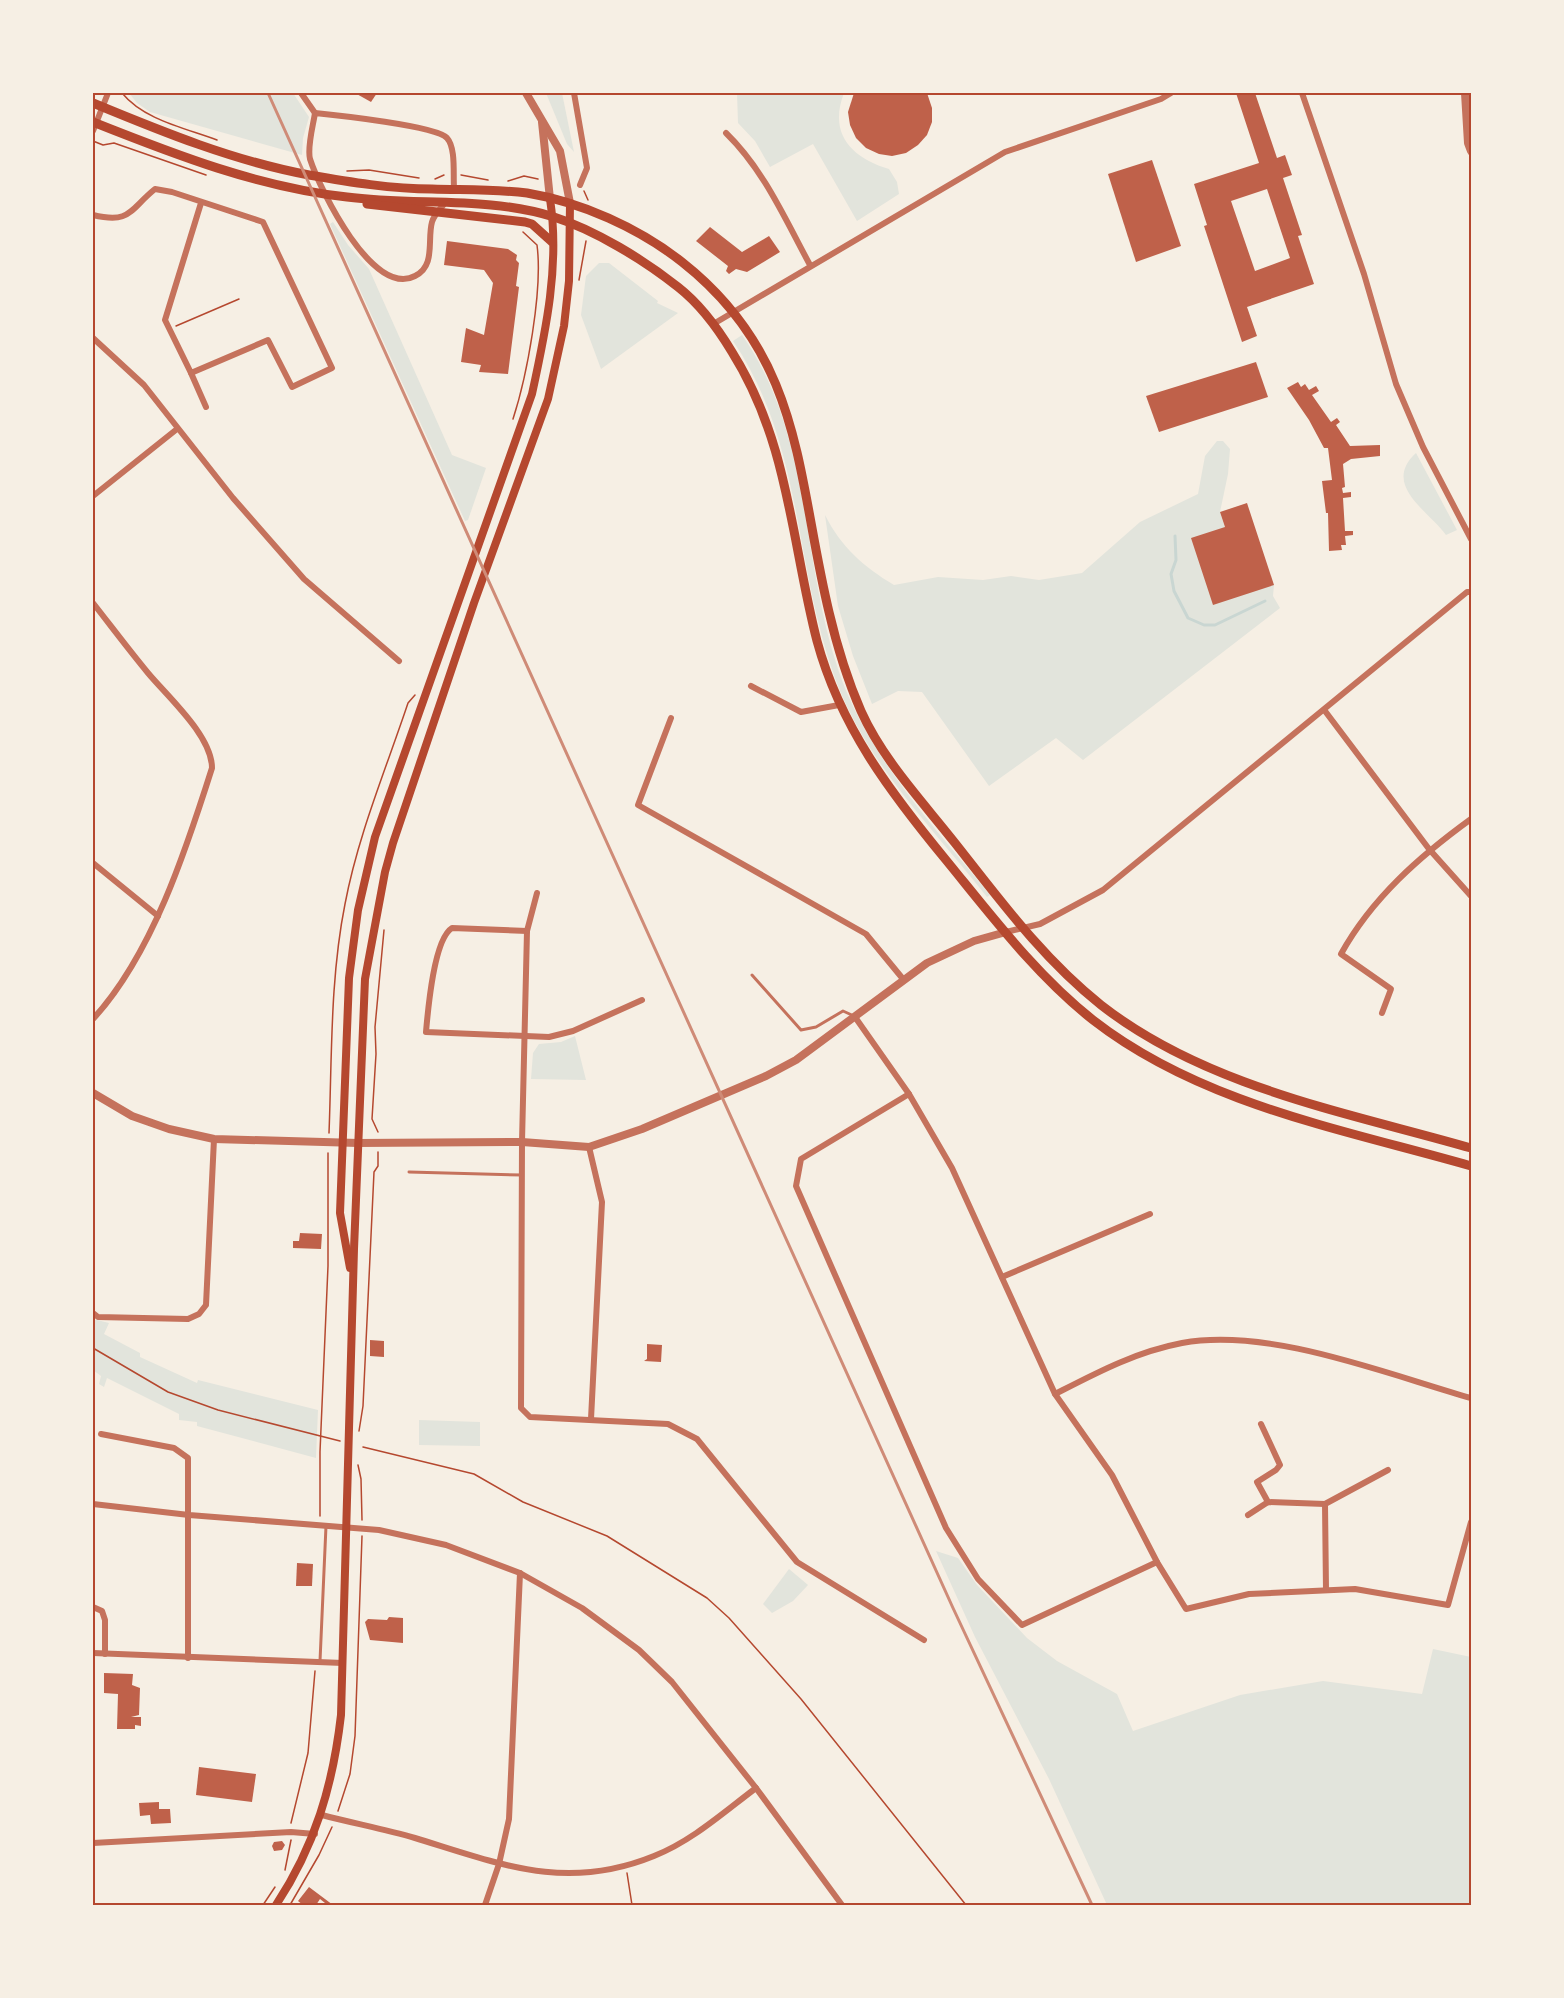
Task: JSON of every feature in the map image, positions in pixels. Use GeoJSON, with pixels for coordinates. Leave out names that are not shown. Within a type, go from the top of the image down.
{"type":"FeatureCollection","features":[{"type":"Feature","properties":{"kind":"main road"},"geometry":{"type":"LineString","coordinates":[[93,103],[179,138],[276,168],[433,189],[454,188],[527,194],[570,203],[630,229],[664,249],[707,284],[733,311],[763,353],[790,420],[833,629],[842,663],[863,715],[892,763],[1043,952],[1097,1002],[1134,1029],[1179,1054],[1233,1078],[1471,1148]]}},
{"type":"Feature","properties":{"kind":"main road"},"geometry":{"type":"LineString","coordinates":[[94,125],[210,167],[275,184],[348,198],[370,205],[525,222],[539,229],[552,242]]}},
{"type":"Feature","properties":{"kind":"main road"},"geometry":{"type":"LineString","coordinates":[[348,198],[445,202],[526,210],[553,216],[571,223],[654,270],[696,303],[715,323],[749,380],[778,453],[817,641],[839,705],[856,738],[900,804],[1027,957],[1094,1020],[1170,1069],[1262,1106],[1471,1166]]}},
{"type":"Feature","properties":{"kind":"main road"},"geometry":{"type":"LineString","coordinates":[[353,1286],[340,1213],[342,1142],[349,978],[366,867],[532,394],[547,324],[553,216],[550,199]]}},
{"type":"Feature","properties":{"kind":"main road"},"geometry":{"type":"LineString","coordinates":[[276,1905],[293,1879],[315,1834],[333,1777],[338,1741],[343,1663],[345,1526],[365,979],[385,872],[474,603],[548,399],[564,326],[571,223],[570,203]]}},
{"type":"Feature","properties":{"kind":"street"},"geometry":{"type":"LineString","coordinates":[[94,125],[108,93]]}},
{"type":"Feature","properties":{"kind":"street"},"geometry":{"type":"LineString","coordinates":[[302,93],[315,113],[311,161],[334,212],[351,238],[383,273],[393,278],[405,279],[421,272],[428,260],[432,221],[445,202]]}},
{"type":"Feature","properties":{"kind":"street"},"geometry":{"type":"LineString","coordinates":[[526,93],[560,151],[570,203]]}},
{"type":"Feature","properties":{"kind":"street"},"geometry":{"type":"LineString","coordinates":[[574,93],[586,168],[580,185]]}},
{"type":"Feature","properties":{"kind":"street"},"geometry":{"type":"LineString","coordinates":[[715,323],[1005,152],[1161,99],[1171,93]]}},
{"type":"Feature","properties":{"kind":"street"},"geometry":{"type":"LineString","coordinates":[[1302,93],[1364,274],[1396,384],[1423,447],[1471,539]]}},
{"type":"Feature","properties":{"kind":"street"},"geometry":{"type":"LineString","coordinates":[[1464,93],[1468,143],[1471,151]]}},
{"type":"Feature","properties":{"kind":"street"},"geometry":{"type":"LineString","coordinates":[[315,113],[365,119],[446,136],[450,143],[454,188]]}},
{"type":"Feature","properties":{"kind":"street"},"geometry":{"type":"LineString","coordinates":[[541,118],[550,199]]}},
{"type":"Feature","properties":{"kind":"street"},"geometry":{"type":"LineString","coordinates":[[726,133],[747,153],[758,169],[810,265]]}},
{"type":"Feature","properties":{"kind":"street"},"geometry":{"type":"LineString","coordinates":[[93,215],[119,219],[130,215],[155,189],[172,192],[263,222],[332,368],[292,387],[268,340],[191,373]]}},
{"type":"Feature","properties":{"kind":"street"},"geometry":{"type":"LineString","coordinates":[[201,203],[165,320],[206,406]]}},
{"type":"Feature","properties":{"kind":"street"},"geometry":{"type":"LineString","coordinates":[[93,338],[144,384],[177,429],[304,579],[399,661]]}},
{"type":"Feature","properties":{"kind":"street"},"geometry":{"type":"LineString","coordinates":[[93,496],[177,429]]}},
{"type":"Feature","properties":{"kind":"street"},"geometry":{"type":"LineString","coordinates":[[93,1093],[132,1116],[169,1129],[214,1139],[358,1143],[522,1142],[589,1147],[642,1129],[766,1076],[796,1060],[927,963],[974,940],[1040,924],[1103,890],[1325,711],[1467,592],[1471,592]]}},
{"type":"Feature","properties":{"kind":"street"},"geometry":{"type":"LineString","coordinates":[[93,603],[147,672],[188,718],[212,758],[212,768],[188,843],[158,916],[134,960],[93,1020]]}},
{"type":"Feature","properties":{"kind":"street"},"geometry":{"type":"LineString","coordinates":[[751,686],[801,712],[839,705]]}},
{"type":"Feature","properties":{"kind":"street"},"geometry":{"type":"LineString","coordinates":[[1325,711],[1429,849],[1471,896]]}},
{"type":"Feature","properties":{"kind":"street"},"geometry":{"type":"LineString","coordinates":[[671,718],[638,806],[866,934],[903,979]]}},
{"type":"Feature","properties":{"kind":"street"},"geometry":{"type":"LineString","coordinates":[[1382,1013],[1391,989],[1341,954],[1354,931],[1388,889],[1429,849],[1471,819]]}},
{"type":"Feature","properties":{"kind":"street"},"geometry":{"type":"LineString","coordinates":[[93,862],[158,916]]}},
{"type":"Feature","properties":{"kind":"street"},"geometry":{"type":"LineString","coordinates":[[537,893],[527,931],[522,1142],[521,1407],[530,1417],[668,1424],[697,1439],[797,1562],[924,1640]]}},
{"type":"Feature","properties":{"kind":"street"},"geometry":{"type":"LineString","coordinates":[[527,931],[452,928],[445,932],[440,947],[426,1032],[549,1037],[573,1031],[642,1000]]}},
{"type":"Feature","properties":{"kind":"street"},"geometry":{"type":"LineString","coordinates":[[855,1017],[909,1094],[952,1168],[1055,1394],[1112,1475],[1157,1562],[1186,1609],[1249,1594],[1354,1589],[1448,1605],[1471,1522]]}},
{"type":"Feature","properties":{"kind":"street"},"geometry":{"type":"LineString","coordinates":[[909,1094],[801,1159],[796,1186],[946,1528],[978,1579],[1022,1625],[1157,1562]]}},
{"type":"Feature","properties":{"kind":"street"},"geometry":{"type":"LineString","coordinates":[[93,1313],[98,1317],[188,1319],[199,1314],[206,1305],[214,1139]]}},
{"type":"Feature","properties":{"kind":"street"},"geometry":{"type":"LineString","coordinates":[[589,1147],[602,1202],[591,1419]]}},
{"type":"Feature","properties":{"kind":"street"},"geometry":{"type":"LineString","coordinates":[[1002,1277],[1150,1214]]}},
{"type":"Feature","properties":{"kind":"street"},"geometry":{"type":"LineString","coordinates":[[1055,1394],[1117,1361],[1183,1343],[1247,1341],[1312,1352],[1471,1398]]}},
{"type":"Feature","properties":{"kind":"street"},"geometry":{"type":"LineString","coordinates":[[1261,1424],[1280,1465],[1257,1482],[1268,1502]]}},
{"type":"Feature","properties":{"kind":"street"},"geometry":{"type":"LineString","coordinates":[[101,1434],[174,1448],[188,1458],[188,1658]]}},
{"type":"Feature","properties":{"kind":"street"},"geometry":{"type":"LineString","coordinates":[[1248,1515],[1268,1502],[1325,1504],[1388,1470]]}},
{"type":"Feature","properties":{"kind":"street"},"geometry":{"type":"LineString","coordinates":[[93,1504],[189,1515],[362,1528],[446,1545],[520,1573],[582,1608],[639,1650],[672,1682],[702,1716],[842,1905]]}},
{"type":"Feature","properties":{"kind":"street"},"geometry":{"type":"LineString","coordinates":[[1325,1504],[1326,1590]]}},
{"type":"Feature","properties":{"kind":"street"},"geometry":{"type":"LineString","coordinates":[[484,1905],[499,1864],[509,1820],[513,1772],[520,1573]]}},
{"type":"Feature","properties":{"kind":"street"},"geometry":{"type":"LineString","coordinates":[[93,1607],[102,1611],[105,1620],[105,1654]]}},
{"type":"Feature","properties":{"kind":"street"},"geometry":{"type":"LineString","coordinates":[[93,1653],[343,1663]]}},
{"type":"Feature","properties":{"kind":"street"},"geometry":{"type":"LineString","coordinates":[[321,1815],[499,1864],[551,1874],[591,1874],[626,1866],[656,1855],[694,1834],[756,1788]]}},
{"type":"Feature","properties":{"kind":"street"},"geometry":{"type":"LineString","coordinates":[[93,1843],[291,1832],[315,1834]]}},
{"type":"Feature","properties":{"kind":"lane"},"geometry":{"type":"LineString","coordinates":[[752,975],[801,1030],[816,1027],[843,1011],[855,1017]]}},
{"type":"Feature","properties":{"kind":"lane"},"geometry":{"type":"LineString","coordinates":[[409,1172],[523,1175]]}},
{"type":"Feature","properties":{"kind":"lane"},"geometry":{"type":"LineString","coordinates":[[318,1662],[323,1524]]}},
{"type":"Feature","properties":{"kind":"path"},"geometry":{"type":"LineString","coordinates":[[122,93],[131,104],[150,115],[220,141]]}},
{"type":"Feature","properties":{"kind":"path"},"geometry":{"type":"LineString","coordinates":[[346,176],[369,170],[420,179]]}},
{"type":"Feature","properties":{"kind":"path"},"geometry":{"type":"LineString","coordinates":[[430,180],[441,174],[494,180]]}},
{"type":"Feature","properties":{"kind":"path"},"geometry":{"type":"LineString","coordinates":[[502,181],[524,176]]}},
{"type":"Feature","properties":{"kind":"path"},"geometry":{"type":"LineString","coordinates":[[511,424],[525,378],[540,267],[537,245],[520,230]]}},
{"type":"Feature","properties":{"kind":"path"},"geometry":{"type":"LineString","coordinates":[[170,328],[239,299]]}},
{"type":"Feature","properties":{"kind":"path"},"geometry":{"type":"LineString","coordinates":[[358,1433],[363,1406],[374,1172],[378,1166],[378,1133],[372,1119],[376,1054],[375,1026],[385,928]]}},
{"type":"Feature","properties":{"kind":"path"},"geometry":{"type":"LineString","coordinates":[[93,1348],[168,1392],[218,1410],[342,1442]]}},
{"type":"Feature","properties":{"kind":"path"},"geometry":{"type":"LineString","coordinates":[[321,1415],[323,1524]]}},
{"type":"Feature","properties":{"kind":"path"},"geometry":{"type":"LineString","coordinates":[[363,1447],[474,1474],[523,1502],[607,1536],[707,1598],[729,1618],[801,1699],[966,1905]]}},
{"type":"Feature","properties":{"kind":"path"},"geometry":{"type":"LineString","coordinates":[[290,1905],[319,1856],[336,1818],[350,1774],[355,1736],[359,1554],[362,1528],[361,1479],[357,1465]]}},
{"type":"Feature","properties":{"kind":"path"},"geometry":{"type":"LineString","coordinates":[[283,1874],[290,1853],[290,1826],[308,1754],[318,1662]]}},
{"type":"Feature","properties":{"kind":"path"},"geometry":{"type":"LineString","coordinates":[[626,1866],[632,1905]]}},
{"type":"Feature","properties":{"kind":"path"},"geometry":{"type":"LineString","coordinates":[[264,1905],[278,1883]]}},
{"type":"Feature","properties":{"kind":"shaded area"},"geometry":{"type":"Polygon","coordinates":[[[129,93],[293,93],[309,117],[303,138],[302,155],[150,112],[137,103],[129,93]]]}},
{"type":"Feature","properties":{"kind":"shaded area"},"geometry":{"type":"Polygon","coordinates":[[[546,93],[562,93],[574,152],[567,144],[546,93]]]}},
{"type":"Feature","properties":{"kind":"shaded area"},"geometry":{"type":"Polygon","coordinates":[[[737,93],[844,93],[839,121],[841,132],[854,151],[889,169],[897,182],[899,194],[857,221],[813,144],[770,167],[755,141],[738,123],[737,93]]]}},
{"type":"Feature","properties":{"kind":"shaded area"},"geometry":{"type":"Polygon","coordinates":[[[333,222],[348,245],[369,269],[452,455],[486,468],[468,520],[465,521],[330,224],[333,222]]]}},
{"type":"Feature","properties":{"kind":"shaded area"},"geometry":{"type":"Polygon","coordinates":[[[599,263],[609,263],[658,301],[657,303],[678,313],[601,369],[581,315],[586,276],[599,263]]]}},
{"type":"Feature","properties":{"kind":"shaded area"},"geometry":{"type":"Polygon","coordinates":[[[742,335],[764,373],[781,413],[802,497],[826,627],[838,669],[851,701],[866,731],[903,788],[990,895],[987,897],[882,766],[848,709],[835,678],[822,636],[795,506],[773,421],[756,380],[733,341],[742,335]]]}},
{"type":"Feature","properties":{"kind":"shaded area"},"geometry":{"type":"Polygon","coordinates":[[[1217,441],[1223,441],[1230,449],[1228,474],[1220,512],[1225,527],[1274,585],[1273,596],[1280,608],[1083,760],[1056,738],[989,786],[922,692],[898,691],[872,704],[853,656],[838,606],[825,515],[838,537],[854,555],[894,585],[938,577],[983,580],[1011,576],[1039,580],[1082,573],[1140,522],[1198,494],[1205,456],[1217,441]]]}},
{"type":"Feature","properties":{"kind":"shaded area"},"geometry":{"type":"Polygon","coordinates":[[[1416,453],[1457,530],[1446,535],[1420,507],[1406,487],[1404,476],[1407,465],[1416,453]]]}},
{"type":"Feature","properties":{"kind":"shaded area"},"geometry":{"type":"Polygon","coordinates":[[[575,1036],[586,1080],[531,1079],[533,1053],[539,1044],[561,1042],[575,1036]]]}},
{"type":"Feature","properties":{"kind":"shaded area"},"geometry":{"type":"Polygon","coordinates":[[[93,1319],[109,1323],[104,1334],[140,1353],[140,1357],[197,1383],[198,1380],[318,1410],[316,1458],[197,1426],[197,1422],[179,1420],[179,1414],[107,1378],[104,1387],[99,1384],[101,1376],[93,1370],[93,1319]]]}},
{"type":"Feature","properties":{"kind":"shaded area"},"geometry":{"type":"Polygon","coordinates":[[[419,1420],[480,1422],[480,1446],[419,1445],[419,1420]]]}},
{"type":"Feature","properties":{"kind":"shaded area"},"geometry":{"type":"Polygon","coordinates":[[[936,1551],[958,1558],[977,1585],[1027,1638],[1057,1661],[1117,1694],[1133,1731],[1240,1695],[1323,1681],[1422,1694],[1433,1649],[1471,1657],[1471,1905],[1107,1905],[1049,1779],[975,1637],[936,1551]]]}},
{"type":"Feature","properties":{"kind":"shaded area"},"geometry":{"type":"Polygon","coordinates":[[[789,1569],[808,1585],[793,1601],[772,1613],[763,1604],[789,1569]]]}},
{"type":"Feature","properties":{"kind":"building"},"geometry":{"type":"Polygon","coordinates":[[[355,93],[377,93],[371,102],[355,93]]]}},
{"type":"Feature","properties":{"kind":"building"},"geometry":{"type":"Polygon","coordinates":[[[854,93],[927,93],[932,108],[932,122],[927,135],[906,153],[892,156],[879,154],[866,148],[856,138],[850,125],[848,112],[854,93]]]}},
{"type":"Feature","properties":{"kind":"building"},"geometry":{"type":"Polygon","coordinates":[[[1236,93],[1255,93],[1277,158],[1285,155],[1292,175],[1283,178],[1302,235],[1298,236],[1314,284],[1247,307],[1257,336],[1242,342],[1204,226],[1207,225],[1194,184],[1259,163],[1236,93]],[[1267,189],[1231,201],[1255,271],[1290,258],[1267,189]]]}},
{"type":"Feature","properties":{"kind":"building"},"geometry":{"type":"Polygon","coordinates":[[[1152,160],[1181,246],[1136,262],[1108,174],[1152,160]]]}},
{"type":"Feature","properties":{"kind":"building"},"geometry":{"type":"Polygon","coordinates":[[[710,227],[742,252],[769,236],[780,252],[747,272],[736,269],[729,274],[726,271],[728,266],[696,241],[710,227]]]}},
{"type":"Feature","properties":{"kind":"building"},"geometry":{"type":"Polygon","coordinates":[[[447,241],[508,249],[517,255],[516,260],[519,263],[516,286],[519,287],[508,374],[479,372],[481,365],[461,362],[466,328],[484,335],[493,283],[484,270],[444,265],[447,241]]]}},
{"type":"Feature","properties":{"kind":"building"},"geometry":{"type":"Polygon","coordinates":[[[1256,362],[1268,397],[1159,432],[1146,396],[1256,362]]]}},
{"type":"Feature","properties":{"kind":"building"},"geometry":{"type":"Polygon","coordinates":[[[1298,382],[1301,387],[1305,384],[1309,390],[1316,386],[1319,391],[1312,395],[1331,422],[1337,418],[1340,422],[1336,425],[1350,446],[1380,445],[1380,456],[1351,459],[1343,464],[1345,487],[1342,488],[1343,493],[1351,492],[1351,497],[1343,498],[1345,531],[1353,531],[1353,535],[1345,536],[1346,545],[1341,545],[1342,550],[1329,551],[1328,513],[1326,513],[1322,481],[1332,480],[1328,448],[1324,448],[1309,420],[1287,388],[1298,382]]]}},
{"type":"Feature","properties":{"kind":"building"},"geometry":{"type":"Polygon","coordinates":[[[1247,503],[1274,585],[1213,605],[1191,538],[1225,527],[1220,512],[1247,503]]]}},
{"type":"Feature","properties":{"kind":"building"},"geometry":{"type":"Polygon","coordinates":[[[300,1233],[322,1234],[321,1249],[293,1248],[293,1241],[299,1241],[300,1233]]]}},
{"type":"Feature","properties":{"kind":"building"},"geometry":{"type":"Polygon","coordinates":[[[370,1340],[384,1341],[384,1357],[370,1356],[370,1340]]]}},
{"type":"Feature","properties":{"kind":"building"},"geometry":{"type":"Polygon","coordinates":[[[647,1344],[662,1345],[661,1362],[644,1361],[647,1359],[647,1344]]]}},
{"type":"Feature","properties":{"kind":"building"},"geometry":{"type":"Polygon","coordinates":[[[297,1563],[313,1564],[312,1586],[296,1586],[297,1563]]]}},
{"type":"Feature","properties":{"kind":"building"},"geometry":{"type":"Polygon","coordinates":[[[389,1617],[403,1618],[403,1643],[370,1640],[365,1622],[368,1619],[387,1620],[389,1617]]]}},
{"type":"Feature","properties":{"kind":"building"},"geometry":{"type":"Polygon","coordinates":[[[104,1673],[133,1674],[132,1685],[140,1688],[139,1715],[131,1717],[141,1717],[141,1726],[135,1725],[135,1729],[117,1729],[118,1694],[104,1693],[104,1673]]]}},
{"type":"Feature","properties":{"kind":"building"},"geometry":{"type":"Polygon","coordinates":[[[199,1767],[256,1774],[252,1802],[196,1795],[199,1767]]]}},
{"type":"Feature","properties":{"kind":"building"},"geometry":{"type":"Polygon","coordinates":[[[159,1802],[159,1809],[170,1809],[171,1823],[151,1824],[150,1815],[140,1816],[139,1803],[159,1802]]]}},
{"type":"Feature","properties":{"kind":"building"},"geometry":{"type":"Polygon","coordinates":[[[282,1841],[285,1845],[282,1850],[274,1851],[272,1846],[274,1842],[282,1841]]]}},
{"type":"Feature","properties":{"kind":"building"},"geometry":{"type":"Polygon","coordinates":[[[309,1887],[333,1905],[323,1905],[325,1903],[320,1899],[316,1905],[303,1905],[298,1901],[309,1887]]]}},
{"type":"Feature","properties":{"kind":"waterway"},"geometry":{"type":"LineString","coordinates":[[1175,536],[1176,560],[1171,574],[1174,591],[1188,618],[1204,625],[1215,625],[1265,601]]}},
{"type":"Feature","properties":{"kind":"railway"},"geometry":{"type":"LineString","coordinates":[[268,93],[953,1608],[1092,1905]]}}]}
